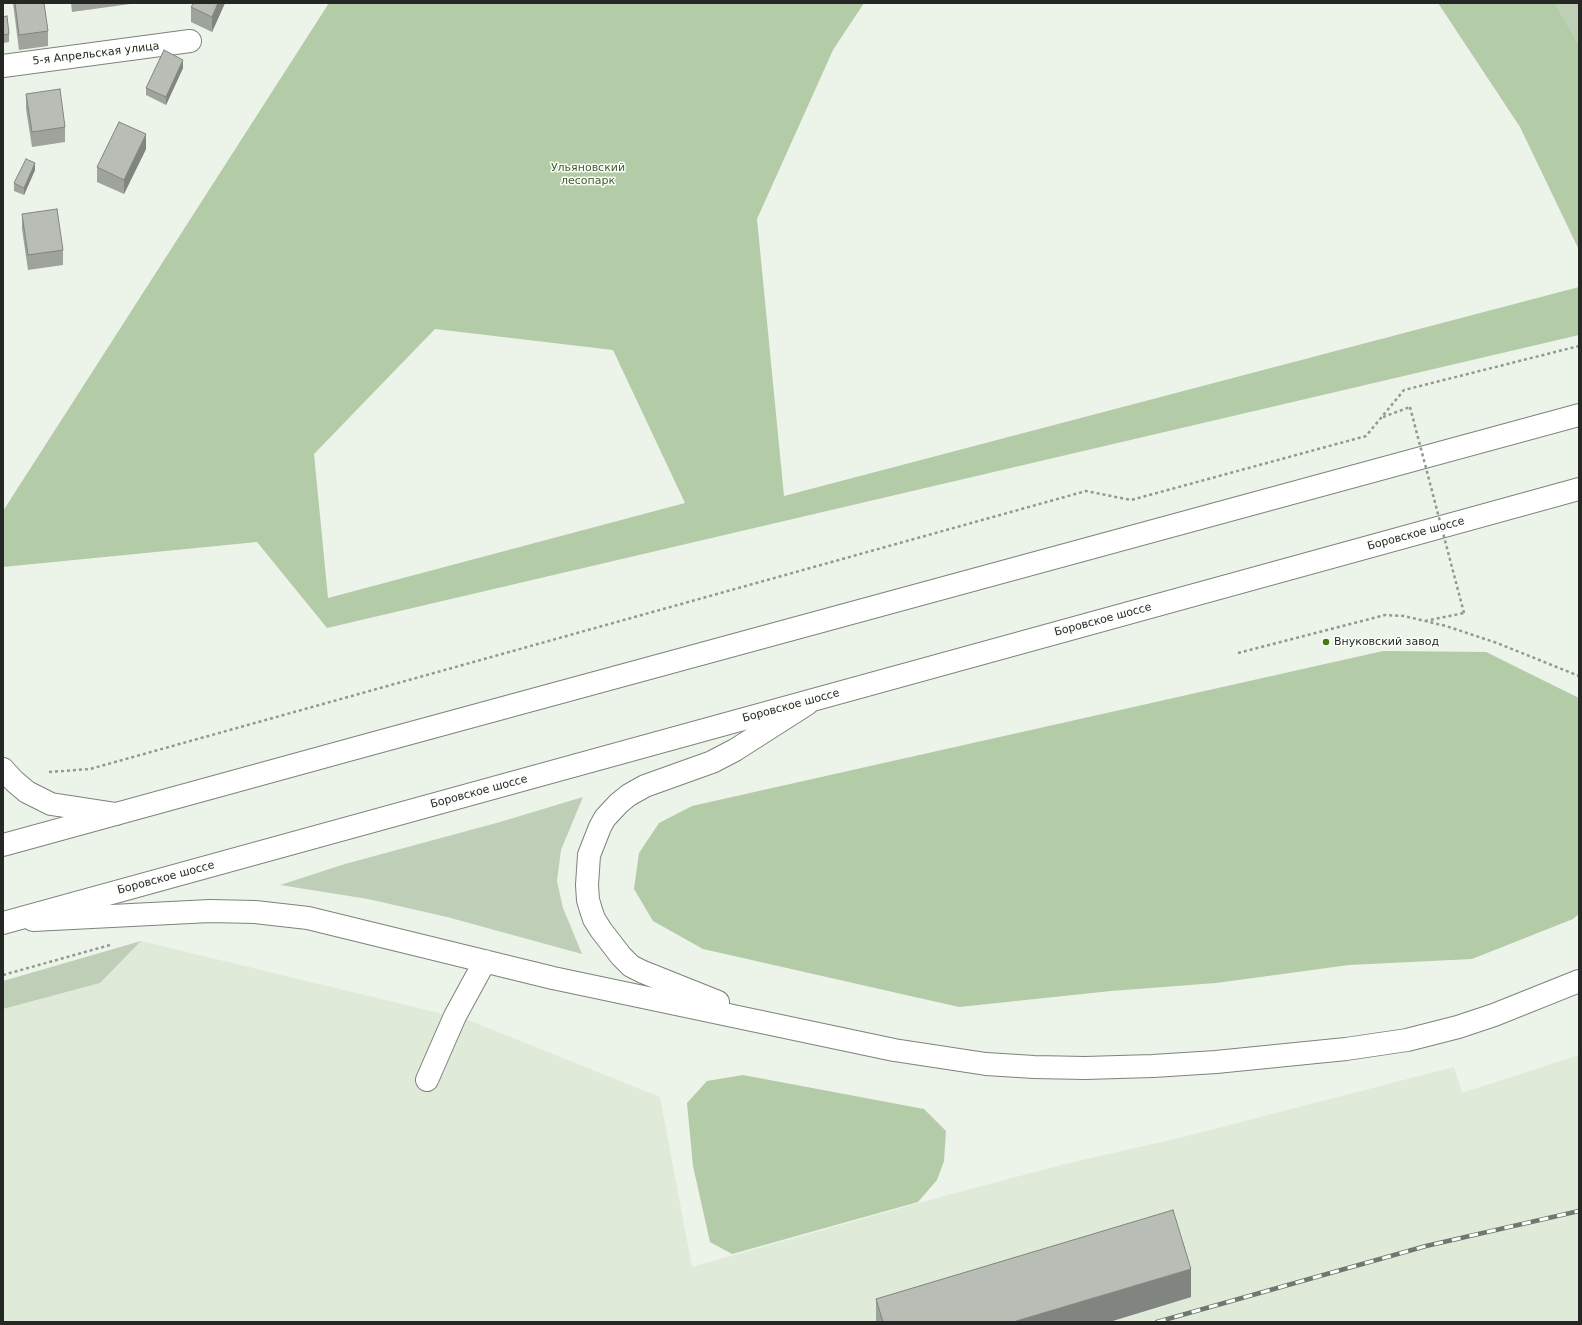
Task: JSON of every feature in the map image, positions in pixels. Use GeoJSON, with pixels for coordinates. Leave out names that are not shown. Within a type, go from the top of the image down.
{"type":"FeatureCollection","features":[{"type":"Feature","properties":{"kind":"main road","name":"5-я Апрельская улица"},"geometry":{"type":"LineString","coordinates":[[3,66],[190,41]]}},
{"type":"Feature","properties":{"kind":"main road"},"geometry":{"type":"LineString","coordinates":[[3,845],[1579,415]]}},
{"type":"Feature","properties":{"kind":"main road","name":"Боровское шоссе"},"geometry":{"type":"LineString","coordinates":[[8,922],[1579,489]]}},
{"type":"Feature","properties":{"kind":"main road"},"geometry":{"type":"LineString","coordinates":[[777,1025],[631,966],[610,943],[594,920],[588,900],[586,885],[588,866],[592,846],[602,822],[615,807],[629,795],[645,786],[712,762],[735,750],[814,700]]}},
{"type":"Feature","properties":{"kind":"main road"},"geometry":{"type":"LineString","coordinates":[[3,769],[27,792],[51,804],[116,814]]}},
{"type":"Feature","properties":{"kind":"main road"},"geometry":{"type":"LineString","coordinates":[[8,922],[210,911],[256,912],[321,920],[553,978],[894,1050],[986,1064],[1077,1068],[1153,1066],[1216,1062],[1281,1056],[1407,1040],[1458,1027],[1494,1015],[1579,981]]}},
{"type":"Feature","properties":{"kind":"main road"},"geometry":{"type":"LineString","coordinates":[[427,1080],[455,1016],[485,960]]}},
{"type":"Feature","properties":{"kind":"path"},"geometry":{"type":"LineString","coordinates":[[44,773],[90,769],[1086,491],[1131,500],[1366,436],[1404,390],[1579,346]]}},
{"type":"Feature","properties":{"kind":"path"},"geometry":{"type":"LineString","coordinates":[[1382,417],[1410,407],[1464,613],[1424,621]]}},
{"type":"Feature","properties":{"kind":"path"},"geometry":{"type":"LineString","coordinates":[[1238,653],[1385,615],[1404,616],[1446,626],[1497,643],[1579,676]]}},
{"type":"Feature","properties":{"kind":"path"},"geometry":{"type":"LineString","coordinates":[[3,975],[111,944]]}},
{"type":"Feature","properties":{"kind":"shaded area"},"geometry":{"type":"Polygon","coordinates":[[[1555,3],[1579,3],[1579,45],[1555,3]]]}},
{"type":"Feature","properties":{"kind":"shaded area"},"geometry":{"type":"Polygon","coordinates":[[[583,797],[561,850],[557,881],[563,908],[582,954],[447,917],[368,899],[280,885],[345,864],[500,822],[583,797]]]}},
{"type":"Feature","properties":{"kind":"shaded area"},"geometry":{"type":"Polygon","coordinates":[[[141,941],[468,1020],[660,1097],[692,1267],[922,1202],[1065,1164],[1179,1138],[1454,1067],[1462,1093],[1579,1055],[1579,1322],[3,1322],[3,1009],[100,983],[141,941]]]}},
{"type":"Feature","properties":{"kind":"shaded area"},"geometry":{"type":"Polygon","coordinates":[[[141,941],[100,983],[3,1009],[3,981],[141,941]]]}},
{"type":"Feature","properties":{"kind":"green space","name":"Ульяновский лесопарк"},"geometry":{"type":"Polygon","coordinates":[[[329,3],[864,3],[833,50],[757,219],[784,496],[1579,287],[1579,335],[327,628],[257,542],[3,567],[3,511],[329,3]],[[435,329],[314,454],[328,598],[685,503],[613,350],[435,329]]]}},
{"type":"Feature","properties":{"kind":"green space"},"geometry":{"type":"Polygon","coordinates":[[[1438,3],[1555,3],[1579,45],[1579,250],[1520,127],[1438,3]]]}},
{"type":"Feature","properties":{"kind":"green space"},"geometry":{"type":"Polygon","coordinates":[[[1383,651],[1486,652],[1579,698],[1579,914],[1573,919],[1472,959],[1349,965],[1216,983],[1111,991],[959,1007],[703,949],[653,921],[634,889],[639,853],[659,823],[692,806],[1383,651]]]}},
{"type":"Feature","properties":{"kind":"green space"},"geometry":{"type":"Polygon","coordinates":[[[743,1075],[924,1109],[946,1131],[944,1161],[937,1180],[918,1202],[732,1254],[710,1242],[693,1166],[687,1103],[707,1081],[743,1075]]]}},
{"type":"Feature","properties":{"kind":"building"},"geometry":{"type":"Polygon","coordinates":[[[15,3],[44,3],[48,31],[19,35],[15,3]]]}},
{"type":"Feature","properties":{"kind":"building"},"geometry":{"type":"Polygon","coordinates":[[[194,3],[218,3],[212,17],[191,7],[194,3]]]}},
{"type":"Feature","properties":{"kind":"building"},"geometry":{"type":"Polygon","coordinates":[[[7,16],[9,34],[3,35],[3,17],[7,16]]]}},
{"type":"Feature","properties":{"kind":"building"},"geometry":{"type":"Polygon","coordinates":[[[164,50],[183,60],[166,97],[146,88],[164,50]]]}},
{"type":"Feature","properties":{"kind":"building"},"geometry":{"type":"Polygon","coordinates":[[[60,89],[65,127],[32,132],[26,94],[60,89]]]}},
{"type":"Feature","properties":{"kind":"building"},"geometry":{"type":"Polygon","coordinates":[[[119,122],[146,134],[124,180],[97,167],[119,122]]]}},
{"type":"Feature","properties":{"kind":"building"},"geometry":{"type":"Polygon","coordinates":[[[26,159],[35,163],[24,188],[14,183],[26,159]]]}},
{"type":"Feature","properties":{"kind":"building"},"geometry":{"type":"Polygon","coordinates":[[[57,209],[63,250],[28,255],[22,214],[57,209]]]}},
{"type":"Feature","properties":{"kind":"building"},"geometry":{"type":"Polygon","coordinates":[[[1173,1210],[1191,1269],[1013,1322],[883,1322],[876,1299],[1173,1210]]]}},
{"type":"Feature","properties":{"kind":"railway"},"geometry":{"type":"LineString","coordinates":[[1157,1322],[1426,1246],[1579,1211]]}},
{"type":"Feature","properties":{"kind":"place","name":"Внуковский завод"},"geometry":{"type":"Point","coordinates":[1326,642]}}]}
